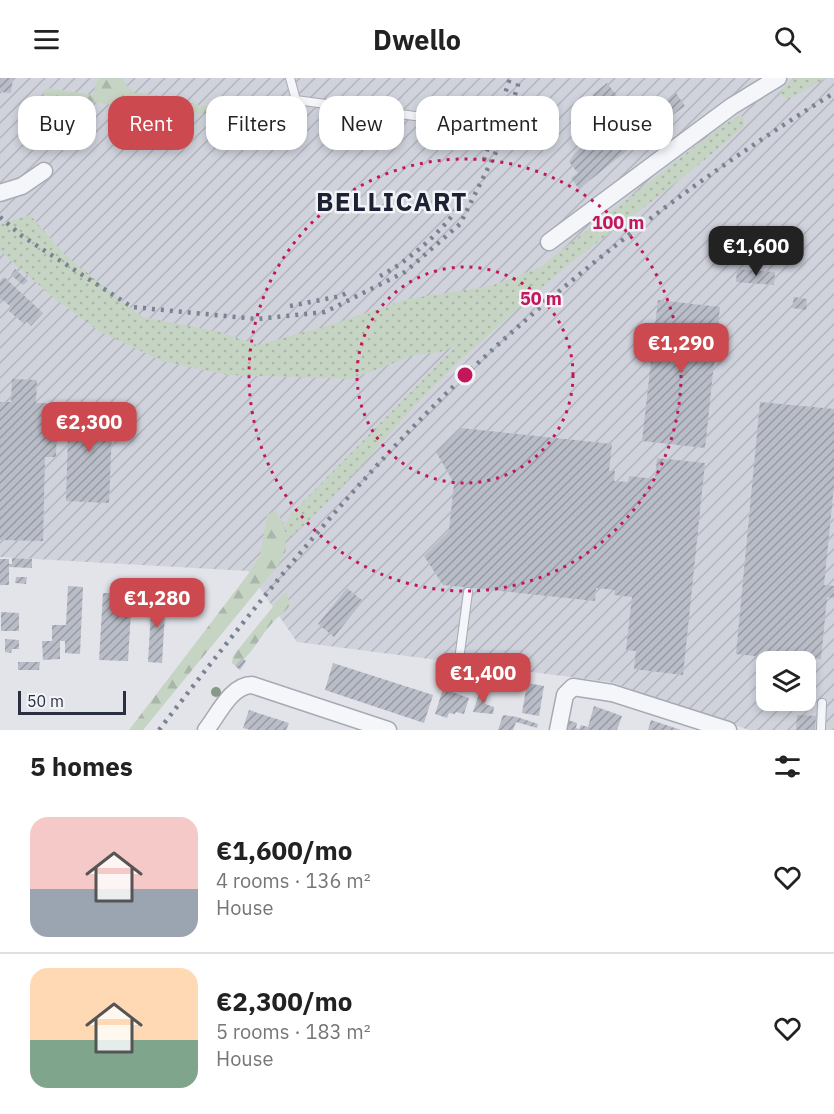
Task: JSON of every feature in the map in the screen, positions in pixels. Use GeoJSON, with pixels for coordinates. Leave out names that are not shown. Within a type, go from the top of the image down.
{"type":"FeatureCollection","features":[{"type":"Feature","properties":{"kind":"street"},"geometry":{"type":"LineString","coordinates":[[549,242],[732,106],[778,78]]}},
{"type":"Feature","properties":{"kind":"street"},"geometry":{"type":"LineString","coordinates":[[0,193],[22,186],[44,171]]}},
{"type":"Feature","properties":{"kind":"street"},"geometry":{"type":"LineString","coordinates":[[206,730],[235,691],[246,685],[252,685],[382,729]]}},
{"type":"Feature","properties":{"kind":"street"},"geometry":{"type":"LineString","coordinates":[[558,730],[565,695],[573,687],[612,693],[728,730]]}},
{"type":"Feature","properties":{"kind":"lane"},"geometry":{"type":"LineString","coordinates":[[290,78],[296,100],[416,116]]}},
{"type":"Feature","properties":{"kind":"lane"},"geometry":{"type":"LineString","coordinates":[[459,660],[468,592]]}},
{"type":"Feature","properties":{"kind":"lane"},"geometry":{"type":"LineString","coordinates":[[821,730],[822,703]]}},
{"type":"Feature","properties":{"kind":"shaded area"},"geometry":{"type":"Polygon","coordinates":[[[0,78],[834,78],[834,730],[749,730],[610,682],[297,642],[248,571],[0,557],[0,78]]]}},
{"type":"Feature","properties":{"kind":"green space"},"geometry":{"type":"Polygon","coordinates":[[[100,78],[122,78],[135,93],[163,96],[108,96],[108,104],[96,103],[96,96],[51,96],[44,95],[43,90],[48,88],[93,95],[96,82],[100,78]]]}},
{"type":"Feature","properties":{"kind":"green space"},"geometry":{"type":"Polygon","coordinates":[[[795,78],[826,78],[788,100],[780,94],[784,86],[795,78]]]}},
{"type":"Feature","properties":{"kind":"green space"},"geometry":{"type":"Polygon","coordinates":[[[194,104],[206,106],[206,114],[194,113],[194,104]]]}},
{"type":"Feature","properties":{"kind":"green space"},"geometry":{"type":"Polygon","coordinates":[[[740,115],[744,118],[744,126],[690,172],[577,258],[460,361],[423,397],[339,490],[284,542],[285,525],[291,514],[456,346],[440,352],[415,355],[351,379],[227,375],[162,361],[99,331],[54,298],[0,251],[0,224],[30,215],[64,254],[142,317],[220,332],[258,345],[330,325],[407,299],[491,286],[540,267],[720,127],[740,115]]]}},
{"type":"Feature","properties":{"kind":"green space"},"geometry":{"type":"Polygon","coordinates":[[[275,511],[284,523],[286,550],[279,564],[143,730],[129,730],[249,573],[260,556],[267,515],[275,511]]]}},
{"type":"Feature","properties":{"kind":"green space"},"geometry":{"type":"Polygon","coordinates":[[[284,593],[287,594],[290,605],[268,627],[247,656],[236,666],[232,663],[233,656],[284,593]]]}},
{"type":"Feature","properties":{"kind":"building"},"geometry":{"type":"Polygon","coordinates":[[[0,78],[13,78],[11,93],[0,92],[0,78]]]}},
{"type":"Feature","properties":{"kind":"building"},"geometry":{"type":"Polygon","coordinates":[[[607,83],[617,96],[593,96],[607,83]]]}},
{"type":"Feature","properties":{"kind":"building"},"geometry":{"type":"Polygon","coordinates":[[[676,93],[685,106],[673,115],[673,96],[676,93]]]}},
{"type":"Feature","properties":{"kind":"building"},"geometry":{"type":"Polygon","coordinates":[[[579,150],[628,150],[579,189],[571,178],[578,173],[569,162],[579,150]]]}},
{"type":"Feature","properties":{"kind":"building"},"geometry":{"type":"Polygon","coordinates":[[[15,269],[28,281],[23,285],[11,275],[15,269]]]}},
{"type":"Feature","properties":{"kind":"building"},"geometry":{"type":"Polygon","coordinates":[[[737,269],[775,272],[774,285],[736,282],[737,269]]]}},
{"type":"Feature","properties":{"kind":"building"},"geometry":{"type":"Polygon","coordinates":[[[4,277],[43,313],[31,326],[26,321],[24,324],[9,311],[12,308],[2,299],[0,301],[0,281],[4,277]]]}},
{"type":"Feature","properties":{"kind":"building"},"geometry":{"type":"Polygon","coordinates":[[[794,297],[807,299],[806,310],[792,308],[794,297]]]}},
{"type":"Feature","properties":{"kind":"building"},"geometry":{"type":"Polygon","coordinates":[[[658,300],[720,307],[705,448],[642,441],[658,300]]]}},
{"type":"Feature","properties":{"kind":"building"},"geometry":{"type":"Polygon","coordinates":[[[12,379],[37,380],[36,403],[47,403],[47,417],[57,417],[56,457],[45,457],[43,541],[0,540],[0,402],[11,402],[12,379]]]}},
{"type":"Feature","properties":{"kind":"building"},"geometry":{"type":"Polygon","coordinates":[[[760,402],[834,409],[834,485],[824,585],[834,586],[834,598],[827,597],[821,659],[816,659],[816,651],[756,651],[756,656],[736,654],[760,402]]]}},
{"type":"Feature","properties":{"kind":"building"},"geometry":{"type":"Polygon","coordinates":[[[69,404],[113,406],[109,503],[66,501],[69,404]]]}},
{"type":"Feature","properties":{"kind":"building"},"geometry":{"type":"Polygon","coordinates":[[[461,428],[612,444],[609,471],[615,471],[614,481],[628,482],[629,476],[655,479],[657,458],[705,463],[683,675],[634,669],[636,651],[626,650],[632,597],[614,595],[615,590],[596,588],[595,601],[443,585],[424,556],[449,531],[454,483],[436,452],[461,428]]]}},
{"type":"Feature","properties":{"kind":"building"},"geometry":{"type":"Polygon","coordinates":[[[12,558],[32,559],[32,568],[9,567],[9,585],[0,585],[0,559],[9,559],[9,564],[12,564],[12,558]]]}},
{"type":"Feature","properties":{"kind":"building"},"geometry":{"type":"Polygon","coordinates":[[[16,577],[27,577],[26,584],[15,583],[16,577]]]}},
{"type":"Feature","properties":{"kind":"building"},"geometry":{"type":"Polygon","coordinates":[[[68,586],[83,587],[80,654],[65,653],[65,641],[60,641],[60,659],[43,660],[42,641],[52,641],[52,625],[66,625],[68,586]]]}},
{"type":"Feature","properties":{"kind":"building"},"geometry":{"type":"Polygon","coordinates":[[[347,588],[363,601],[334,637],[318,624],[347,588]]]}},
{"type":"Feature","properties":{"kind":"building"},"geometry":{"type":"Polygon","coordinates":[[[103,593],[132,594],[128,661],[99,660],[103,593]]]}},
{"type":"Feature","properties":{"kind":"building"},"geometry":{"type":"Polygon","coordinates":[[[152,595],[166,595],[162,663],[148,662],[152,595]]]}},
{"type":"Feature","properties":{"kind":"building"},"geometry":{"type":"Polygon","coordinates":[[[1,612],[19,613],[19,631],[1,631],[1,612]]]}},
{"type":"Feature","properties":{"kind":"building"},"geometry":{"type":"Polygon","coordinates":[[[5,639],[19,640],[19,649],[12,649],[11,653],[5,652],[5,639]]]}},
{"type":"Feature","properties":{"kind":"building"},"geometry":{"type":"Polygon","coordinates":[[[242,658],[246,661],[240,670],[235,666],[242,658]]]}},
{"type":"Feature","properties":{"kind":"building"},"geometry":{"type":"Polygon","coordinates":[[[18,662],[40,662],[39,670],[18,670],[18,662]]]}},
{"type":"Feature","properties":{"kind":"building"},"geometry":{"type":"Polygon","coordinates":[[[333,663],[433,695],[424,723],[325,690],[333,663]]]}},
{"type":"Feature","properties":{"kind":"building"},"geometry":{"type":"Polygon","coordinates":[[[527,683],[544,686],[539,716],[522,713],[527,683]]]}},
{"type":"Feature","properties":{"kind":"building"},"geometry":{"type":"Polygon","coordinates":[[[443,689],[469,698],[464,714],[449,713],[447,718],[435,714],[443,689]]]}},
{"type":"Feature","properties":{"kind":"building"},"geometry":{"type":"Polygon","coordinates":[[[480,691],[488,692],[485,704],[494,707],[493,714],[473,712],[480,691]]]}},
{"type":"Feature","properties":{"kind":"building"},"geometry":{"type":"Polygon","coordinates":[[[594,706],[622,716],[617,730],[567,730],[568,720],[577,723],[576,728],[579,729],[581,725],[588,727],[594,706]]]}},
{"type":"Feature","properties":{"kind":"building"},"geometry":{"type":"Polygon","coordinates":[[[249,710],[289,723],[286,730],[243,728],[249,710]]]}},
{"type":"Feature","properties":{"kind":"building"},"geometry":{"type":"Polygon","coordinates":[[[503,715],[538,724],[537,728],[516,722],[513,730],[498,730],[503,715]]]}},
{"type":"Feature","properties":{"kind":"building"},"geometry":{"type":"Polygon","coordinates":[[[797,715],[816,716],[815,730],[796,730],[797,715]]]}},
{"type":"Feature","properties":{"kind":"building"},"geometry":{"type":"Polygon","coordinates":[[[651,720],[681,730],[648,730],[651,720]]]}},
{"type":"Feature","properties":{"kind":"railway"},"geometry":{"type":"LineString","coordinates":[[484,160],[510,78]]}},
{"type":"Feature","properties":{"kind":"railway"},"geometry":{"type":"LineString","coordinates":[[0,217],[22,236],[132,307],[257,319],[325,312],[405,272],[460,224],[500,144],[520,78]]}},
{"type":"Feature","properties":{"kind":"railway"},"geometry":{"type":"LineString","coordinates":[[159,730],[304,548],[381,461],[462,378],[550,299],[641,226],[736,157],[834,93]]}},
{"type":"Feature","properties":{"kind":"railway"},"geometry":{"type":"LineString","coordinates":[[380,276],[429,241],[450,218],[466,195]]}},
{"type":"Feature","properties":{"kind":"railway"},"geometry":{"type":"LineString","coordinates":[[290,306],[341,296],[348,292]]}},
{"type":"Feature","properties":{"kind":"district","name":"BELLICART"},"geometry":{"type":"Point","coordinates":[392,202]}}]}
